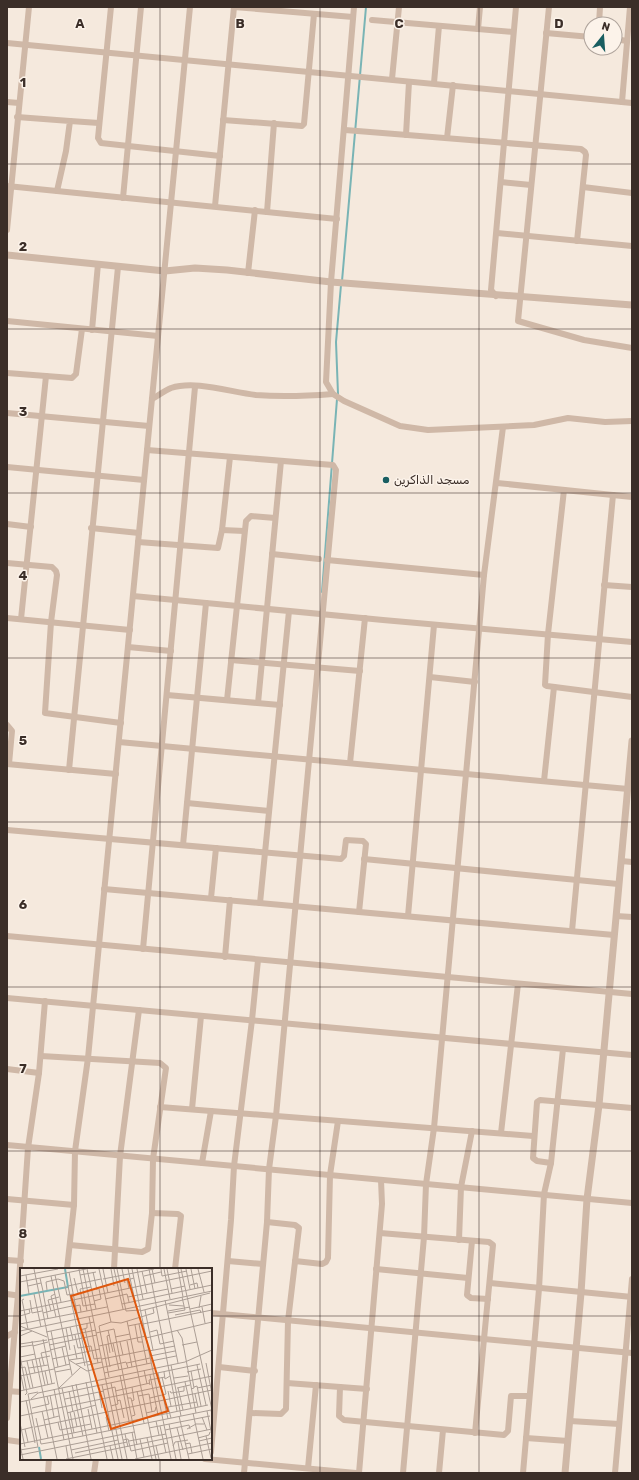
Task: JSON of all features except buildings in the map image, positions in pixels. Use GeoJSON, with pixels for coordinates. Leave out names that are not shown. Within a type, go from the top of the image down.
{"type":"FeatureCollection","features":[{"type":"Feature","properties":{"kind":"street"},"geometry":{"type":"LineString","coordinates":[[7,230],[9,187],[29,7]]}},
{"type":"Feature","properties":{"kind":"street"},"geometry":{"type":"LineString","coordinates":[[110,7],[107,53],[98,138],[101,143],[220,156]]}},
{"type":"Feature","properties":{"kind":"street"},"geometry":{"type":"LineString","coordinates":[[123,198],[141,7]]}},
{"type":"Feature","properties":{"kind":"street"},"geometry":{"type":"LineString","coordinates":[[67,1268],[74,1205],[76,1152],[88,1058],[190,7]]}},
{"type":"Feature","properties":{"kind":"street"},"geometry":{"type":"LineString","coordinates":[[215,206],[234,7],[286,9],[314,14],[353,17]]}},
{"type":"Feature","properties":{"kind":"street"},"geometry":{"type":"LineString","coordinates":[[354,7],[345,130],[331,282],[326,382],[333,394],[344,402],[400,426],[428,430],[534,425],[568,418],[605,422],[632,421]]}},
{"type":"Feature","properties":{"kind":"street"},"geometry":{"type":"LineString","coordinates":[[392,79],[399,7]]}},
{"type":"Feature","properties":{"kind":"street"},"geometry":{"type":"LineString","coordinates":[[478,29],[480,7]]}},
{"type":"Feature","properties":{"kind":"street"},"geometry":{"type":"LineString","coordinates":[[496,296],[491,290],[516,7]]}},
{"type":"Feature","properties":{"kind":"street"},"geometry":{"type":"LineString","coordinates":[[549,7],[517,318],[521,323],[584,340],[632,348]]}},
{"type":"Feature","properties":{"kind":"street"},"geometry":{"type":"LineString","coordinates":[[622,102],[630,7]]}},
{"type":"Feature","properties":{"kind":"street"},"geometry":{"type":"LineString","coordinates":[[223,120],[302,126],[304,124],[314,14]]}},
{"type":"Feature","properties":{"kind":"street"},"geometry":{"type":"LineString","coordinates":[[372,20],[514,32]]}},
{"type":"Feature","properties":{"kind":"street"},"geometry":{"type":"LineString","coordinates":[[434,83],[440,26]]}},
{"type":"Feature","properties":{"kind":"street"},"geometry":{"type":"LineString","coordinates":[[546,33],[583,36]]}},
{"type":"Feature","properties":{"kind":"street"},"geometry":{"type":"LineString","coordinates":[[623,40],[628,40]]}},
{"type":"Feature","properties":{"kind":"street"},"geometry":{"type":"LineString","coordinates":[[7,43],[137,56],[228,63],[632,103]]}},
{"type":"Feature","properties":{"kind":"street"},"geometry":{"type":"LineString","coordinates":[[406,135],[410,82]]}},
{"type":"Feature","properties":{"kind":"street"},"geometry":{"type":"LineString","coordinates":[[447,138],[453,85]]}},
{"type":"Feature","properties":{"kind":"street"},"geometry":{"type":"LineString","coordinates":[[7,102],[19,103]]}},
{"type":"Feature","properties":{"kind":"street"},"geometry":{"type":"LineString","coordinates":[[18,116],[99,123]]}},
{"type":"Feature","properties":{"kind":"street"},"geometry":{"type":"LineString","coordinates":[[57,191],[66,152],[70,121]]}},
{"type":"Feature","properties":{"kind":"street"},"geometry":{"type":"LineString","coordinates":[[266,212],[274,124]]}},
{"type":"Feature","properties":{"kind":"street"},"geometry":{"type":"LineString","coordinates":[[345,130],[580,149],[584,152],[583,187],[577,241]]}},
{"type":"Feature","properties":{"kind":"street"},"geometry":{"type":"LineString","coordinates":[[501,182],[531,185]]}},
{"type":"Feature","properties":{"kind":"street"},"geometry":{"type":"LineString","coordinates":[[9,187],[337,219]]}},
{"type":"Feature","properties":{"kind":"street"},"geometry":{"type":"LineString","coordinates":[[583,187],[632,193]]}},
{"type":"Feature","properties":{"kind":"street"},"geometry":{"type":"LineString","coordinates":[[248,273],[255,210]]}},
{"type":"Feature","properties":{"kind":"street"},"geometry":{"type":"LineString","coordinates":[[497,233],[632,246]]}},
{"type":"Feature","properties":{"kind":"street"},"geometry":{"type":"LineString","coordinates":[[7,255],[164,270],[195,268],[331,282],[496,296],[632,305]]}},
{"type":"Feature","properties":{"kind":"street"},"geometry":{"type":"LineString","coordinates":[[92,330],[98,264]]}},
{"type":"Feature","properties":{"kind":"street"},"geometry":{"type":"LineString","coordinates":[[69,770],[118,266]]}},
{"type":"Feature","properties":{"kind":"street"},"geometry":{"type":"LineString","coordinates":[[7,321],[158,336]]}},
{"type":"Feature","properties":{"kind":"street"},"geometry":{"type":"LineString","coordinates":[[7,373],[72,378],[74,376],[82,329]]}},
{"type":"Feature","properties":{"kind":"street"},"geometry":{"type":"LineString","coordinates":[[21,620],[46,376]]}},
{"type":"Feature","properties":{"kind":"street"},"geometry":{"type":"LineString","coordinates":[[152,399],[170,388],[184,386],[256,395],[302,396],[333,394]]}},
{"type":"Feature","properties":{"kind":"street"},"geometry":{"type":"LineString","coordinates":[[143,949],[195,387]]}},
{"type":"Feature","properties":{"kind":"street"},"geometry":{"type":"LineString","coordinates":[[7,413],[149,426]]}},
{"type":"Feature","properties":{"kind":"street"},"geometry":{"type":"LineString","coordinates":[[403,1473],[421,1274],[426,1184],[434,1128],[484,575],[503,427]]}},
{"type":"Feature","properties":{"kind":"street"},"geometry":{"type":"LineString","coordinates":[[147,450],[334,465],[335,467],[276,1116],[269,1169],[267,1222],[255,1371],[244,1473]]}},
{"type":"Feature","properties":{"kind":"street"},"geometry":{"type":"LineString","coordinates":[[138,542],[218,548],[222,530],[230,457]]}},
{"type":"Feature","properties":{"kind":"street"},"geometry":{"type":"LineString","coordinates":[[258,703],[281,461]]}},
{"type":"Feature","properties":{"kind":"street"},"geometry":{"type":"LineString","coordinates":[[7,467],[144,480]]}},
{"type":"Feature","properties":{"kind":"street"},"geometry":{"type":"LineString","coordinates":[[496,483],[632,497]]}},
{"type":"Feature","properties":{"kind":"street"},"geometry":{"type":"LineString","coordinates":[[564,490],[544,682],[547,686],[554,688],[632,697]]}},
{"type":"Feature","properties":{"kind":"street"},"geometry":{"type":"LineString","coordinates":[[572,931],[613,495]]}},
{"type":"Feature","properties":{"kind":"street"},"geometry":{"type":"LineString","coordinates":[[227,700],[246,521],[251,516],[275,518]]}},
{"type":"Feature","properties":{"kind":"street"},"geometry":{"type":"LineString","coordinates":[[7,524],[31,527]]}},
{"type":"Feature","properties":{"kind":"street"},"geometry":{"type":"LineString","coordinates":[[92,528],[139,533]]}},
{"type":"Feature","properties":{"kind":"street"},"geometry":{"type":"LineString","coordinates":[[222,530],[244,531]]}},
{"type":"Feature","properties":{"kind":"street"},"geometry":{"type":"LineString","coordinates":[[272,554],[319,559]]}},
{"type":"Feature","properties":{"kind":"street"},"geometry":{"type":"LineString","coordinates":[[327,560],[484,575]]}},
{"type":"Feature","properties":{"kind":"street"},"geometry":{"type":"LineString","coordinates":[[7,563],[52,567],[56,571],[57,575],[45,712],[48,714],[74,718],[120,723]]}},
{"type":"Feature","properties":{"kind":"street"},"geometry":{"type":"LineString","coordinates":[[604,585],[632,587]]}},
{"type":"Feature","properties":{"kind":"street"},"geometry":{"type":"LineString","coordinates":[[133,596],[434,625],[632,642]]}},
{"type":"Feature","properties":{"kind":"street"},"geometry":{"type":"LineString","coordinates":[[183,845],[206,603]]}},
{"type":"Feature","properties":{"kind":"street"},"geometry":{"type":"LineString","coordinates":[[260,903],[289,611]]}},
{"type":"Feature","properties":{"kind":"street"},"geometry":{"type":"LineString","coordinates":[[7,618],[130,630]]}},
{"type":"Feature","properties":{"kind":"street"},"geometry":{"type":"LineString","coordinates":[[350,763],[365,618]]}},
{"type":"Feature","properties":{"kind":"street"},"geometry":{"type":"LineString","coordinates":[[408,916],[434,625]]}},
{"type":"Feature","properties":{"kind":"street"},"geometry":{"type":"LineString","coordinates":[[128,647],[171,651]]}},
{"type":"Feature","properties":{"kind":"street"},"geometry":{"type":"LineString","coordinates":[[231,660],[360,671]]}},
{"type":"Feature","properties":{"kind":"street"},"geometry":{"type":"LineString","coordinates":[[430,677],[475,682]]}},
{"type":"Feature","properties":{"kind":"street"},"geometry":{"type":"LineString","coordinates":[[544,781],[554,688]]}},
{"type":"Feature","properties":{"kind":"street"},"geometry":{"type":"LineString","coordinates":[[167,695],[280,705]]}},
{"type":"Feature","properties":{"kind":"street"},"geometry":{"type":"LineString","coordinates":[[7,725],[12,731],[8,764],[116,774]]}},
{"type":"Feature","properties":{"kind":"street"},"geometry":{"type":"LineString","coordinates":[[565,1473],[581,1293],[587,1199],[599,1105],[618,884],[629,806],[628,789],[632,741]]}},
{"type":"Feature","properties":{"kind":"street"},"geometry":{"type":"LineString","coordinates":[[119,742],[628,789]]}},
{"type":"Feature","properties":{"kind":"street"},"geometry":{"type":"LineString","coordinates":[[186,803],[269,811]]}},
{"type":"Feature","properties":{"kind":"street"},"geometry":{"type":"LineString","coordinates":[[7,830],[340,859],[344,856],[345,842],[348,839],[365,842],[359,912]]}},
{"type":"Feature","properties":{"kind":"street"},"geometry":{"type":"LineString","coordinates":[[211,898],[216,848]]}},
{"type":"Feature","properties":{"kind":"street"},"geometry":{"type":"LineString","coordinates":[[364,859],[618,884]]}},
{"type":"Feature","properties":{"kind":"street"},"geometry":{"type":"LineString","coordinates":[[621,861],[632,862]]}},
{"type":"Feature","properties":{"kind":"street"},"geometry":{"type":"LineString","coordinates":[[104,889],[614,935]]}},
{"type":"Feature","properties":{"kind":"street"},"geometry":{"type":"LineString","coordinates":[[225,957],[230,900]]}},
{"type":"Feature","properties":{"kind":"street"},"geometry":{"type":"LineString","coordinates":[[616,916],[632,917]]}},
{"type":"Feature","properties":{"kind":"street"},"geometry":{"type":"LineString","coordinates":[[7,936],[632,994]]}},
{"type":"Feature","properties":{"kind":"street"},"geometry":{"type":"LineString","coordinates":[[212,1431],[224,1315],[234,1166],[258,960]]}},
{"type":"Feature","properties":{"kind":"street"},"geometry":{"type":"LineString","coordinates":[[501,1133],[518,984]]}},
{"type":"Feature","properties":{"kind":"street"},"geometry":{"type":"LineString","coordinates":[[7,998],[632,1055]]}},
{"type":"Feature","properties":{"kind":"street"},"geometry":{"type":"LineString","coordinates":[[21,1268],[28,1148],[41,1056],[45,1001]]}},
{"type":"Feature","properties":{"kind":"street"},"geometry":{"type":"LineString","coordinates":[[114,1268],[120,1156],[140,1010]]}},
{"type":"Feature","properties":{"kind":"street"},"geometry":{"type":"LineString","coordinates":[[192,1109],[201,1016]]}},
{"type":"Feature","properties":{"kind":"street"},"geometry":{"type":"LineString","coordinates":[[523,1473],[539,1289],[544,1194],[551,1163],[563,1049]]}},
{"type":"Feature","properties":{"kind":"street"},"geometry":{"type":"LineString","coordinates":[[41,1056],[160,1063],[166,1068],[153,1159],[152,1213],[148,1249],[146,1251],[116,1250],[70,1245]]}},
{"type":"Feature","properties":{"kind":"street"},"geometry":{"type":"LineString","coordinates":[[7,1069],[39,1073]]}},
{"type":"Feature","properties":{"kind":"street"},"geometry":{"type":"LineString","coordinates":[[551,1163],[537,1161],[532,1158],[537,1102],[557,1102],[632,1108]]}},
{"type":"Feature","properties":{"kind":"street"},"geometry":{"type":"LineString","coordinates":[[160,1107],[533,1136]]}},
{"type":"Feature","properties":{"kind":"street"},"geometry":{"type":"LineString","coordinates":[[202,1164],[211,1111]]}},
{"type":"Feature","properties":{"kind":"street"},"geometry":{"type":"LineString","coordinates":[[295,1261],[322,1264],[326,1262],[328,1258],[330,1175],[338,1121]]}},
{"type":"Feature","properties":{"kind":"street"},"geometry":{"type":"LineString","coordinates":[[459,1240],[461,1187],[472,1131]]}},
{"type":"Feature","properties":{"kind":"street"},"geometry":{"type":"LineString","coordinates":[[7,1146],[632,1203]]}},
{"type":"Feature","properties":{"kind":"street"},"geometry":{"type":"LineString","coordinates":[[359,1473],[380,1233],[382,1204],[381,1180]]}},
{"type":"Feature","properties":{"kind":"street"},"geometry":{"type":"LineString","coordinates":[[7,1199],[74,1205]]}},
{"type":"Feature","properties":{"kind":"street"},"geometry":{"type":"LineString","coordinates":[[152,1213],[178,1214],[181,1216],[175,1268]]}},
{"type":"Feature","properties":{"kind":"street"},"geometry":{"type":"LineString","coordinates":[[251,1413],[281,1414],[284,1412],[287,1383],[288,1321],[298,1226],[267,1222]]}},
{"type":"Feature","properties":{"kind":"street"},"geometry":{"type":"LineString","coordinates":[[380,1233],[489,1242],[493,1244],[475,1433]]}},
{"type":"Feature","properties":{"kind":"street"},"geometry":{"type":"LineString","coordinates":[[472,1241],[468,1278],[468,1297],[488,1299]]}},
{"type":"Feature","properties":{"kind":"street"},"geometry":{"type":"LineString","coordinates":[[7,1260],[21,1261]]}},
{"type":"Feature","properties":{"kind":"street"},"geometry":{"type":"LineString","coordinates":[[228,1260],[263,1264]]}},
{"type":"Feature","properties":{"kind":"street"},"geometry":{"type":"LineString","coordinates":[[376,1269],[468,1278]]}},
{"type":"Feature","properties":{"kind":"street"},"geometry":{"type":"LineString","coordinates":[[614,1473],[629,1352],[632,1279]]}},
{"type":"Feature","properties":{"kind":"street"},"geometry":{"type":"LineString","coordinates":[[490,1283],[631,1297]]}},
{"type":"Feature","properties":{"kind":"street"},"geometry":{"type":"LineString","coordinates":[[7,1294],[20,1296],[8,1391],[7,1418]]}},
{"type":"Feature","properties":{"kind":"street"},"geometry":{"type":"LineString","coordinates":[[212,1313],[629,1352]]}},
{"type":"Feature","properties":{"kind":"street"},"geometry":{"type":"LineString","coordinates":[[7,1336],[15,1332]]}},
{"type":"Feature","properties":{"kind":"street"},"geometry":{"type":"LineString","coordinates":[[219,1367],[255,1371]]}},
{"type":"Feature","properties":{"kind":"street"},"geometry":{"type":"LineString","coordinates":[[287,1383],[367,1389]]}},
{"type":"Feature","properties":{"kind":"street"},"geometry":{"type":"LineString","coordinates":[[308,1468],[316,1385]]}},
{"type":"Feature","properties":{"kind":"street"},"geometry":{"type":"LineString","coordinates":[[340,1387],[339,1416],[341,1419],[363,1423],[475,1433],[506,1434],[511,1396],[529,1396]]}},
{"type":"Feature","properties":{"kind":"street"},"geometry":{"type":"LineString","coordinates":[[8,1391],[20,1392]]}},
{"type":"Feature","properties":{"kind":"street"},"geometry":{"type":"LineString","coordinates":[[570,1421],[619,1424]]}},
{"type":"Feature","properties":{"kind":"street"},"geometry":{"type":"LineString","coordinates":[[439,1473],[444,1430]]}},
{"type":"Feature","properties":{"kind":"street"},"geometry":{"type":"LineString","coordinates":[[526,1438],[568,1441]]}},
{"type":"Feature","properties":{"kind":"street"},"geometry":{"type":"LineString","coordinates":[[7,1440],[20,1442]]}},
{"type":"Feature","properties":{"kind":"street"},"geometry":{"type":"LineString","coordinates":[[212,1459],[308,1468],[318,1471],[356,1473]]}},
{"type":"Feature","properties":{"kind":"street"},"geometry":{"type":"LineString","coordinates":[[48,1473],[49,1460]]}},
{"type":"Feature","properties":{"kind":"street"},"geometry":{"type":"LineString","coordinates":[[94,1473],[96,1460]]}},
{"type":"Feature","properties":{"kind":"waterway"},"geometry":{"type":"LineString","coordinates":[[342,281],[366,7]]}},
{"type":"Feature","properties":{"kind":"waterway"},"geometry":{"type":"LineString","coordinates":[[338,394],[336,342],[341,285]]}},
{"type":"Feature","properties":{"kind":"waterway"},"geometry":{"type":"LineString","coordinates":[[322,592],[337,399]]}},
{"type":"Feature","properties":{"kind":"place","name":"مسجد الذاكرين"},"geometry":{"type":"Point","coordinates":[386,480]}}]}
